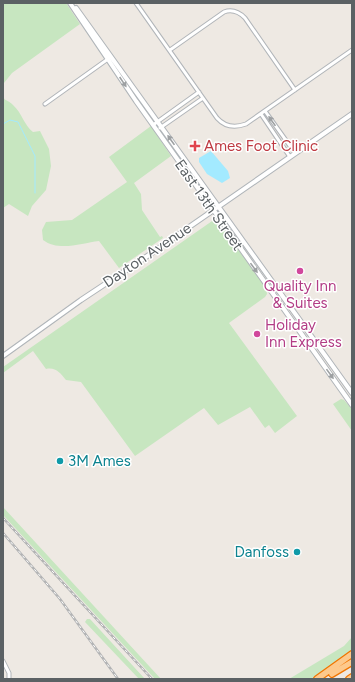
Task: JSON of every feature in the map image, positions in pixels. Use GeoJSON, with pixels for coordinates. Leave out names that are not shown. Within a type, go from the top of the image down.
{"type":"FeatureCollection","features":[{"type":"Feature","properties":{"kind":"highway"},"geometry":{"type":"LineString","coordinates":[[317,679],[352,654]]}},
{"type":"Feature","properties":{"kind":"highway"},"geometry":{"type":"LineString","coordinates":[[323,679],[352,662]]}},
{"type":"Feature","properties":{"kind":"main road","name":"East 13th Street"},"geometry":{"type":"LineString","coordinates":[[71,3],[162,127],[352,393]]}},
{"type":"Feature","properties":{"kind":"main road","name":"East 13th Street"},"geometry":{"type":"LineString","coordinates":[[110,58],[153,125],[352,405]]}},
{"type":"Feature","properties":{"kind":"main road","name":"Dayton Avenue"},"geometry":{"type":"LineString","coordinates":[[3,356],[352,114]]}},
{"type":"Feature","properties":{"kind":"street"},"geometry":{"type":"LineString","coordinates":[[136,3],[220,121],[230,126],[246,124],[352,50]]}},
{"type":"Feature","properties":{"kind":"street"},"geometry":{"type":"LineString","coordinates":[[170,50],[224,12],[228,10],[238,12],[245,18],[295,90]]}},
{"type":"Feature","properties":{"kind":"street"},"geometry":{"type":"LineString","coordinates":[[45,104],[110,58]]}},
{"type":"Feature","properties":{"kind":"street"},"geometry":{"type":"LineString","coordinates":[[153,125],[199,92]]}},
{"type":"Feature","properties":{"kind":"street"},"geometry":{"type":"LineString","coordinates":[[157,130],[203,98]]}},
{"type":"Feature","properties":{"kind":"street"},"geometry":{"type":"LineString","coordinates":[[265,111],[295,153]]}},
{"type":"Feature","properties":{"kind":"street"},"geometry":{"type":"LineString","coordinates":[[261,114],[290,157]]}},
{"type":"Feature","properties":{"kind":"street"},"geometry":{"type":"LineString","coordinates":[[3,661],[7,668],[9,679]]}},
{"type":"Feature","properties":{"kind":"green space"},"geometry":{"type":"Polygon","coordinates":[[[3,3],[66,3],[80,24],[12,73],[4,83],[3,92],[3,3]]]}},
{"type":"Feature","properties":{"kind":"green space"},"geometry":{"type":"Polygon","coordinates":[[[3,97],[16,108],[27,126],[33,132],[40,131],[49,149],[51,166],[46,190],[32,206],[28,216],[9,204],[3,208],[3,97]]]}},
{"type":"Feature","properties":{"kind":"green space"},"geometry":{"type":"Polygon","coordinates":[[[151,126],[171,156],[134,183],[141,194],[142,210],[160,237],[162,236],[163,238],[119,268],[99,241],[71,246],[56,246],[43,240],[42,230],[46,222],[72,220],[127,182],[109,157],[151,126]]]}},
{"type":"Feature","properties":{"kind":"green space"},"geometry":{"type":"Polygon","coordinates":[[[215,219],[219,222],[266,288],[267,294],[265,297],[229,323],[297,416],[275,433],[269,425],[265,428],[250,407],[218,425],[204,408],[135,456],[81,382],[66,380],[55,370],[46,369],[33,351],[3,373],[3,367],[215,219]]]}},
{"type":"Feature","properties":{"kind":"green space"},"geometry":{"type":"Polygon","coordinates":[[[341,399],[344,400],[352,409],[352,431],[333,404],[341,399]]]}},
{"type":"Feature","properties":{"kind":"green space"},"geometry":{"type":"Polygon","coordinates":[[[3,507],[161,679],[155,679],[3,515],[3,507]]]}},
{"type":"Feature","properties":{"kind":"green space"},"geometry":{"type":"Polygon","coordinates":[[[87,619],[90,619],[145,679],[139,679],[85,622],[87,619]]]}},
{"type":"Feature","properties":{"kind":"green space"},"geometry":{"type":"Polygon","coordinates":[[[352,637],[352,650],[337,663],[311,679],[289,679],[344,646],[352,637]]]}},
{"type":"Feature","properties":{"kind":"water"},"geometry":{"type":"Polygon","coordinates":[[[211,151],[228,171],[230,178],[222,183],[207,174],[199,162],[199,158],[211,151]]]}},
{"type":"Feature","properties":{"kind":"waterway"},"geometry":{"type":"LineString","coordinates":[[3,124],[10,120],[18,122],[35,156],[35,193]]}},
{"type":"Feature","properties":{"kind":"railway"},"geometry":{"type":"LineString","coordinates":[[3,518],[152,679]]}},
{"type":"Feature","properties":{"kind":"railway"},"geometry":{"type":"LineString","coordinates":[[3,533],[60,599],[118,679]]}},
{"type":"Feature","properties":{"kind":"place","name":"Ames Foot Clinic"},"geometry":{"type":"Point","coordinates":[195,146]}},
{"type":"Feature","properties":{"kind":"place","name":"Quality Inn & Suites"},"geometry":{"type":"Point","coordinates":[300,271]}},
{"type":"Feature","properties":{"kind":"place","name":"Holiday Inn Express"},"geometry":{"type":"Point","coordinates":[257,334]}},
{"type":"Feature","properties":{"kind":"place","name":"3M Ames"},"geometry":{"type":"Point","coordinates":[60,461]}},
{"type":"Feature","properties":{"kind":"place","name":"Danfoss"},"geometry":{"type":"Point","coordinates":[297,552]}}]}
